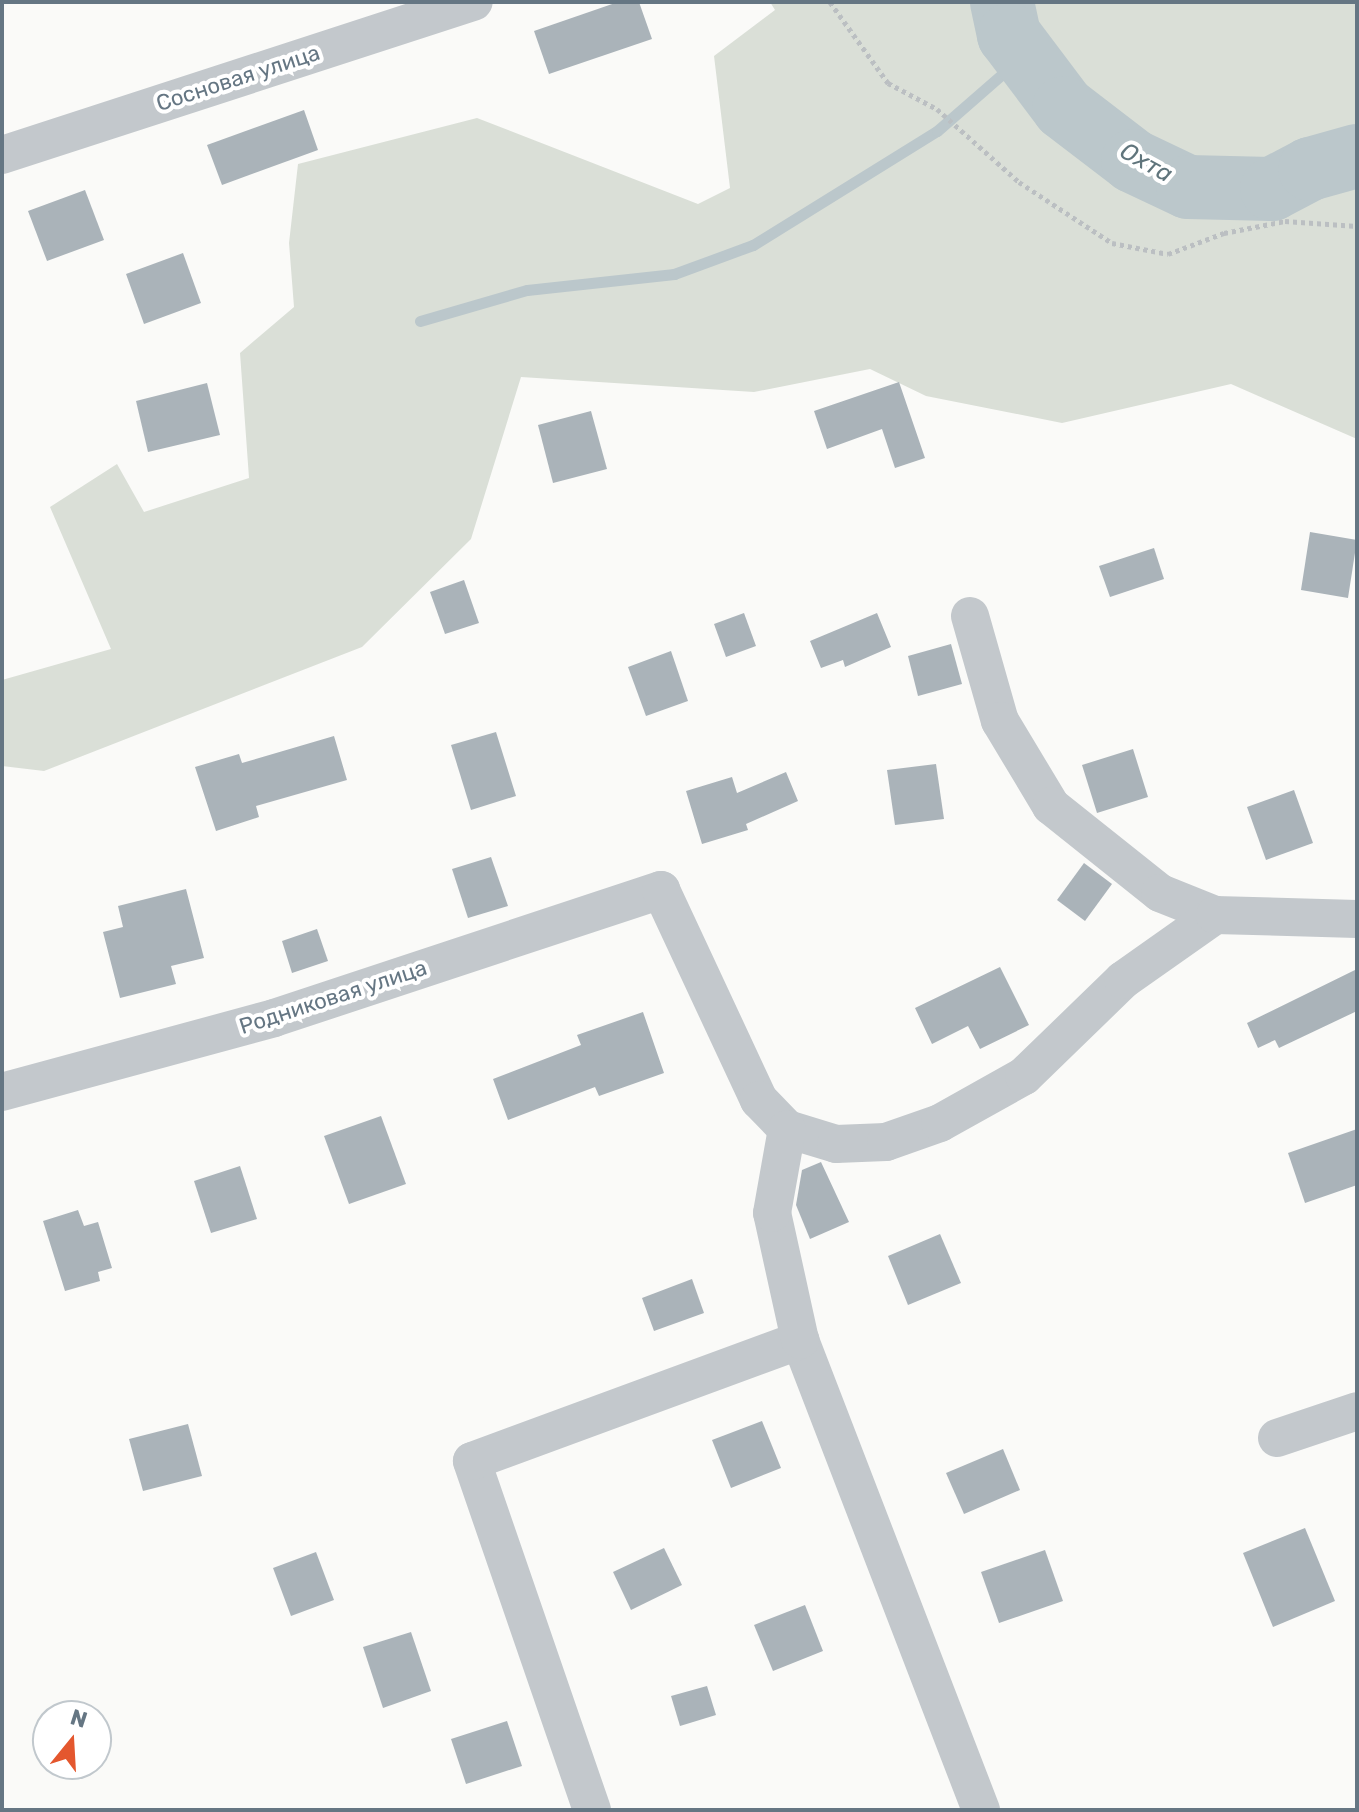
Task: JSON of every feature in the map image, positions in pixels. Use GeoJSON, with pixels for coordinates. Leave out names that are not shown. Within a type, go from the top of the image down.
{"type":"FeatureCollection","features":[{"type":"Feature","properties":{"kind":"street","name":"Сосновая улица"},"geometry":{"type":"LineString","coordinates":[[2,155],[474,2]]}},
{"type":"Feature","properties":{"kind":"street"},"geometry":{"type":"LineString","coordinates":[[970,616],[1000,721],[1051,806],[1160,893],[1215,915],[1357,919]]}},
{"type":"Feature","properties":{"kind":"street","name":"Родниковая улица"},"geometry":{"type":"LineString","coordinates":[[2,1092],[274,1018],[661,890],[759,1100],[787,1129]]}},
{"type":"Feature","properties":{"kind":"street"},"geometry":{"type":"LineString","coordinates":[[981,1810],[800,1340],[772,1213],[787,1129],[836,1144],[874,1143],[940,1123],[1024,1076],[1123,980],[1166,944],[1215,915]]}},
{"type":"Feature","properties":{"kind":"street"},"geometry":{"type":"LineString","coordinates":[[592,1810],[472,1461],[800,1340]]}},
{"type":"Feature","properties":{"kind":"street"},"geometry":{"type":"LineString","coordinates":[[1277,1438],[1357,1411]]}},
{"type":"Feature","properties":{"kind":"path"},"geometry":{"type":"LineString","coordinates":[[830,2],[888,83],[937,109],[963,136],[1019,182],[1112,243],[1168,254],[1224,233],[1285,221],[1357,226]]}},
{"type":"Feature","properties":{"kind":"shaded area"},"geometry":{"type":"Polygon","coordinates":[[[770,2],[979,2],[988,39],[1048,124],[1117,178],[1183,204],[1264,210],[1357,185],[1357,439],[1231,384],[1062,423],[926,396],[870,369],[754,392],[521,377],[471,539],[362,647],[44,771],[2,766],[2,680],[111,649],[50,507],[117,464],[144,512],[249,478],[240,353],[294,307],[289,243],[298,164],[477,118],[698,204],[730,188],[714,56],[775,10],[770,2]]]}},
{"type":"Feature","properties":{"kind":"shaded area"},"geometry":{"type":"Polygon","coordinates":[[[1027,2],[1357,2],[1357,138],[1284,163],[1198,166],[1130,139],[1075,98],[1028,16],[1027,2]]]}},
{"type":"Feature","properties":{"kind":"building"},"geometry":{"type":"Polygon","coordinates":[[[618,2],[639,2],[652,39],[549,74],[534,31],[618,2]]]}},
{"type":"Feature","properties":{"kind":"building"},"geometry":{"type":"Polygon","coordinates":[[[304,110],[318,150],[222,185],[207,145],[304,110]]]}},
{"type":"Feature","properties":{"kind":"building"},"geometry":{"type":"Polygon","coordinates":[[[85,190],[104,240],[47,261],[28,211],[85,190]]]}},
{"type":"Feature","properties":{"kind":"building"},"geometry":{"type":"Polygon","coordinates":[[[183,253],[201,303],[144,324],[126,274],[183,253]]]}},
{"type":"Feature","properties":{"kind":"building"},"geometry":{"type":"Polygon","coordinates":[[[899,382],[925,458],[895,468],[882,429],[827,449],[814,411],[899,382]]]}},
{"type":"Feature","properties":{"kind":"building"},"geometry":{"type":"Polygon","coordinates":[[[207,383],[220,435],[148,452],[136,401],[207,383]]]}},
{"type":"Feature","properties":{"kind":"building"},"geometry":{"type":"Polygon","coordinates":[[[591,411],[607,469],[553,483],[538,425],[591,411]]]}},
{"type":"Feature","properties":{"kind":"building"},"geometry":{"type":"Polygon","coordinates":[[[1310,532],[1357,540],[1348,598],[1301,590],[1310,532]]]}},
{"type":"Feature","properties":{"kind":"building"},"geometry":{"type":"Polygon","coordinates":[[[1154,548],[1164,579],[1110,597],[1099,566],[1154,548]]]}},
{"type":"Feature","properties":{"kind":"building"},"geometry":{"type":"Polygon","coordinates":[[[464,580],[479,623],[445,634],[430,592],[464,580]]]}},
{"type":"Feature","properties":{"kind":"building"},"geometry":{"type":"Polygon","coordinates":[[[744,613],[756,646],[726,657],[714,624],[744,613]]]}},
{"type":"Feature","properties":{"kind":"building"},"geometry":{"type":"Polygon","coordinates":[[[877,613],[891,647],[845,667],[843,660],[821,668],[810,641],[877,613]]]}},
{"type":"Feature","properties":{"kind":"building"},"geometry":{"type":"Polygon","coordinates":[[[951,644],[962,684],[918,696],[908,656],[951,644]]]}},
{"type":"Feature","properties":{"kind":"building"},"geometry":{"type":"Polygon","coordinates":[[[671,651],[688,701],[646,716],[628,667],[671,651]]]}},
{"type":"Feature","properties":{"kind":"building"},"geometry":{"type":"Polygon","coordinates":[[[496,732],[516,796],[471,810],[451,745],[496,732]]]}},
{"type":"Feature","properties":{"kind":"building"},"geometry":{"type":"Polygon","coordinates":[[[334,736],[347,780],[256,806],[259,817],[216,831],[195,767],[239,754],[242,763],[334,736]]]}},
{"type":"Feature","properties":{"kind":"building"},"geometry":{"type":"Polygon","coordinates":[[[1133,749],[1148,797],[1097,813],[1082,765],[1133,749]]]}},
{"type":"Feature","properties":{"kind":"building"},"geometry":{"type":"Polygon","coordinates":[[[936,764],[944,819],[895,825],[887,770],[936,764]]]}},
{"type":"Feature","properties":{"kind":"building"},"geometry":{"type":"Polygon","coordinates":[[[786,772],[798,801],[746,824],[748,830],[702,844],[686,791],[732,777],[737,793],[786,772]]]}},
{"type":"Feature","properties":{"kind":"building"},"geometry":{"type":"Polygon","coordinates":[[[1294,790],[1313,843],[1266,860],[1247,807],[1294,790]]]}},
{"type":"Feature","properties":{"kind":"building"},"geometry":{"type":"Polygon","coordinates":[[[491,857],[508,906],[468,918],[452,869],[491,857]]]}},
{"type":"Feature","properties":{"kind":"building"},"geometry":{"type":"Polygon","coordinates":[[[1084,863],[1112,884],[1085,921],[1057,900],[1084,863]]]}},
{"type":"Feature","properties":{"kind":"building"},"geometry":{"type":"Polygon","coordinates":[[[186,889],[204,958],[171,966],[176,984],[120,998],[103,932],[123,927],[118,906],[186,889]]]}},
{"type":"Feature","properties":{"kind":"building"},"geometry":{"type":"Polygon","coordinates":[[[317,929],[328,961],[292,973],[282,941],[317,929]]]}},
{"type":"Feature","properties":{"kind":"building"},"geometry":{"type":"Polygon","coordinates":[[[1000,967],[1029,1025],[980,1049],[968,1026],[932,1044],[915,1008],[1000,967]]]}},
{"type":"Feature","properties":{"kind":"building"},"geometry":{"type":"Polygon","coordinates":[[[1357,969],[1357,1011],[1279,1048],[1275,1040],[1258,1048],[1247,1023],[1357,969]]]}},
{"type":"Feature","properties":{"kind":"building"},"geometry":{"type":"Polygon","coordinates":[[[643,1012],[664,1073],[599,1096],[595,1087],[508,1120],[493,1079],[581,1045],[577,1035],[643,1012]]]}},
{"type":"Feature","properties":{"kind":"building"},"geometry":{"type":"Polygon","coordinates":[[[381,1116],[406,1184],[349,1204],[324,1136],[381,1116]]]}},
{"type":"Feature","properties":{"kind":"building"},"geometry":{"type":"Polygon","coordinates":[[[1357,1129],[1357,1185],[1305,1203],[1288,1153],[1357,1129]]]}},
{"type":"Feature","properties":{"kind":"building"},"geometry":{"type":"Polygon","coordinates":[[[821,1162],[849,1222],[810,1239],[796,1205],[802,1170],[821,1162]]]}},
{"type":"Feature","properties":{"kind":"building"},"geometry":{"type":"Polygon","coordinates":[[[240,1166],[257,1219],[211,1233],[194,1181],[240,1166]]]}},
{"type":"Feature","properties":{"kind":"building"},"geometry":{"type":"Polygon","coordinates":[[[78,1210],[84,1226],[98,1222],[112,1268],[98,1272],[100,1281],[65,1291],[43,1221],[78,1210]]]}},
{"type":"Feature","properties":{"kind":"building"},"geometry":{"type":"Polygon","coordinates":[[[940,1234],[961,1283],[908,1305],[888,1256],[940,1234]]]}},
{"type":"Feature","properties":{"kind":"building"},"geometry":{"type":"Polygon","coordinates":[[[692,1279],[704,1313],[654,1331],[642,1298],[692,1279]]]}},
{"type":"Feature","properties":{"kind":"building"},"geometry":{"type":"Polygon","coordinates":[[[762,1421],[781,1468],[731,1488],[712,1440],[762,1421]]]}},
{"type":"Feature","properties":{"kind":"building"},"geometry":{"type":"Polygon","coordinates":[[[188,1424],[202,1476],[143,1491],[129,1439],[188,1424]]]}},
{"type":"Feature","properties":{"kind":"building"},"geometry":{"type":"Polygon","coordinates":[[[1003,1449],[1020,1490],[964,1514],[946,1473],[1003,1449]]]}},
{"type":"Feature","properties":{"kind":"building"},"geometry":{"type":"Polygon","coordinates":[[[1305,1528],[1335,1601],[1273,1627],[1243,1553],[1305,1528]]]}},
{"type":"Feature","properties":{"kind":"building"},"geometry":{"type":"Polygon","coordinates":[[[664,1548],[682,1585],[631,1610],[613,1572],[664,1548]]]}},
{"type":"Feature","properties":{"kind":"building"},"geometry":{"type":"Polygon","coordinates":[[[1045,1550],[1063,1601],[999,1623],[981,1572],[1045,1550]]]}},
{"type":"Feature","properties":{"kind":"building"},"geometry":{"type":"Polygon","coordinates":[[[316,1552],[334,1600],[291,1616],[273,1568],[316,1552]]]}},
{"type":"Feature","properties":{"kind":"building"},"geometry":{"type":"Polygon","coordinates":[[[805,1605],[823,1651],[773,1671],[754,1625],[805,1605]]]}},
{"type":"Feature","properties":{"kind":"building"},"geometry":{"type":"Polygon","coordinates":[[[411,1632],[431,1691],[383,1708],[363,1647],[411,1632]]]}},
{"type":"Feature","properties":{"kind":"building"},"geometry":{"type":"Polygon","coordinates":[[[707,1686],[716,1715],[680,1726],[671,1696],[707,1686]]]}},
{"type":"Feature","properties":{"kind":"building"},"geometry":{"type":"Polygon","coordinates":[[[507,1721],[522,1766],[466,1784],[451,1739],[507,1721]]]}},
{"type":"Feature","properties":{"kind":"waterway","name":"Охта"},"geometry":{"type":"LineString","coordinates":[[1002,2],[1009,35],[1064,108],[1133,161],[1188,187],[1272,189],[1310,169],[1357,156]]}},
{"type":"Feature","properties":{"kind":"waterway"},"geometry":{"type":"LineString","coordinates":[[420,321],[527,290],[674,274],[753,245],[937,131],[1024,55]]}}]}
